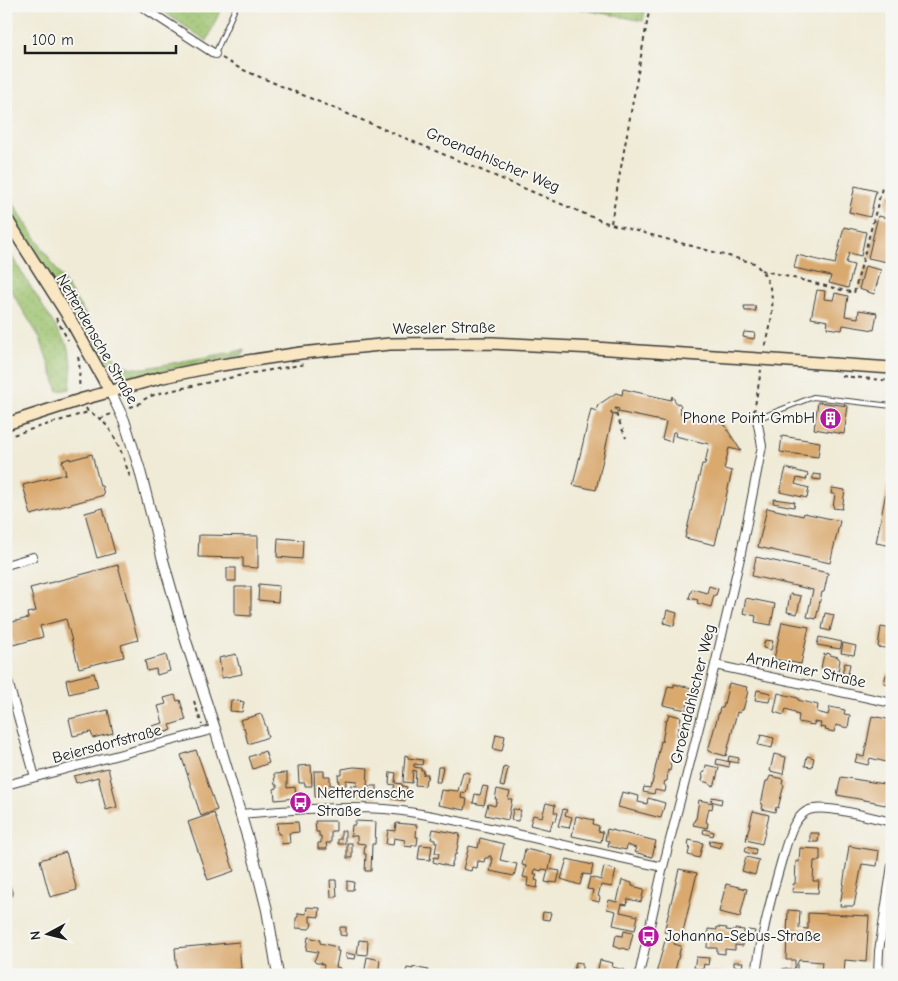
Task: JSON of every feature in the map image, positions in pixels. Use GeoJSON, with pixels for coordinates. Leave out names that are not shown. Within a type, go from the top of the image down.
{"type":"FeatureCollection","features":[{"type":"Feature","properties":{"kind":"main road","name":"Netterdensche Straße"},"geometry":{"type":"LineString","coordinates":[[6,218],[70,320],[110,392]]}},
{"type":"Feature","properties":{"kind":"main road","name":"Weseler Straße"},"geometry":{"type":"LineString","coordinates":[[6,424],[163,376],[221,364],[301,353],[390,344],[492,343],[595,348],[762,364],[892,368]]}},
{"type":"Feature","properties":{"kind":"street"},"geometry":{"type":"LineString","coordinates":[[141,6],[215,54]]}},
{"type":"Feature","properties":{"kind":"street","name":"Netterdensche Straße"},"geometry":{"type":"LineString","coordinates":[[110,392],[124,420],[139,466],[184,632],[256,866],[267,910],[278,975]]}},
{"type":"Feature","properties":{"kind":"street","name":"Groendahlscher Weg"},"geometry":{"type":"LineString","coordinates":[[639,975],[663,867],[740,558],[762,446],[757,419]]}},
{"type":"Feature","properties":{"kind":"street"},"geometry":{"type":"LineString","coordinates":[[6,565],[32,557]]}},
{"type":"Feature","properties":{"kind":"street","name":"Arnheimer Straße"},"geometry":{"type":"LineString","coordinates":[[715,664],[892,703]]}},
{"type":"Feature","properties":{"kind":"street"},"geometry":{"type":"LineString","coordinates":[[6,674],[35,777]]}},
{"type":"Feature","properties":{"kind":"street","name":"Beiersdorfstraße"},"geometry":{"type":"LineString","coordinates":[[6,785],[215,729]]}},
{"type":"Feature","properties":{"kind":"street"},"geometry":{"type":"LineString","coordinates":[[241,814],[352,808],[384,809],[471,824],[663,867]]}},
{"type":"Feature","properties":{"kind":"street"},"geometry":{"type":"LineString","coordinates":[[756,975],[777,878],[789,836],[802,813],[817,808],[892,822]]}},
{"type":"Feature","properties":{"kind":"street"},"geometry":{"type":"LineString","coordinates":[[878,975],[879,951],[892,865]]}},
{"type":"Feature","properties":{"kind":"lane"},"geometry":{"type":"LineString","coordinates":[[215,54],[236,6]]}},
{"type":"Feature","properties":{"kind":"lane"},"geometry":{"type":"LineString","coordinates":[[757,419],[813,397],[892,406]]}},
{"type":"Feature","properties":{"kind":"path"},"geometry":{"type":"LineString","coordinates":[[611,224],[650,6]]}},
{"type":"Feature","properties":{"kind":"path","name":"Groendahlscher Weg"},"geometry":{"type":"LineString","coordinates":[[215,54],[241,69],[604,222],[754,263],[761,270],[854,293],[882,188]]}},
{"type":"Feature","properties":{"kind":"path"},"geometry":{"type":"LineString","coordinates":[[757,419],[753,411],[771,326],[772,305],[767,280],[761,270]]}},
{"type":"Feature","properties":{"kind":"path"},"geometry":{"type":"LineString","coordinates":[[54,315],[68,340]]}},
{"type":"Feature","properties":{"kind":"path"},"geometry":{"type":"LineString","coordinates":[[78,356],[80,365],[79,384],[88,412]]}},
{"type":"Feature","properties":{"kind":"path"},"geometry":{"type":"LineString","coordinates":[[6,437],[88,412],[100,418],[138,405],[143,400],[160,392],[313,363]]}},
{"type":"Feature","properties":{"kind":"path"},"geometry":{"type":"LineString","coordinates":[[616,414],[626,438]]}},
{"type":"Feature","properties":{"kind":"green space"},"geometry":{"type":"Polygon","coordinates":[[[155,6],[222,6],[207,41],[155,6]]]}},
{"type":"Feature","properties":{"kind":"green space"},"geometry":{"type":"Polygon","coordinates":[[[566,6],[646,6],[643,21],[566,6]]]}},
{"type":"Feature","properties":{"kind":"green space"},"geometry":{"type":"Polygon","coordinates":[[[6,192],[112,355],[124,365],[146,368],[244,350],[243,355],[136,376],[117,372],[86,333],[55,288],[33,248],[6,207],[6,192]]]}},
{"type":"Feature","properties":{"kind":"green space"},"geometry":{"type":"Polygon","coordinates":[[[6,247],[67,345],[72,365],[70,389],[58,391],[40,338],[6,283],[6,247]]]}},
{"type":"Feature","properties":{"kind":"building"},"geometry":{"type":"Polygon","coordinates":[[[855,186],[876,191],[870,217],[849,212],[855,186]]]}},
{"type":"Feature","properties":{"kind":"building"},"geometry":{"type":"Polygon","coordinates":[[[892,192],[892,211],[887,208],[885,201],[892,192]]]}},
{"type":"Feature","properties":{"kind":"building"},"geometry":{"type":"Polygon","coordinates":[[[878,216],[892,219],[892,263],[868,258],[878,216]]]}},
{"type":"Feature","properties":{"kind":"building"},"geometry":{"type":"Polygon","coordinates":[[[844,227],[866,232],[861,256],[849,253],[846,263],[854,265],[848,288],[829,283],[831,276],[794,268],[797,255],[835,264],[844,227]]]}},
{"type":"Feature","properties":{"kind":"building"},"geometry":{"type":"Polygon","coordinates":[[[865,266],[881,270],[874,294],[859,289],[865,266]]]}},
{"type":"Feature","properties":{"kind":"building"},"geometry":{"type":"Polygon","coordinates":[[[817,290],[825,291],[824,299],[833,300],[835,293],[848,296],[845,316],[858,318],[859,310],[877,313],[874,330],[843,325],[842,330],[827,328],[828,321],[811,318],[817,290]]]}},
{"type":"Feature","properties":{"kind":"building"},"geometry":{"type":"Polygon","coordinates":[[[744,306],[755,306],[756,311],[745,311],[744,306]]]}},
{"type":"Feature","properties":{"kind":"building"},"geometry":{"type":"Polygon","coordinates":[[[744,332],[755,333],[754,339],[743,337],[744,332]]]}},
{"type":"Feature","properties":{"kind":"building"},"geometry":{"type":"Polygon","coordinates":[[[623,389],[671,400],[672,396],[677,404],[679,403],[681,406],[679,408],[681,410],[680,413],[723,423],[741,451],[729,448],[724,469],[732,471],[715,545],[685,538],[702,464],[705,464],[709,444],[675,436],[676,432],[673,432],[671,442],[662,439],[666,422],[618,412],[619,409],[615,408],[618,413],[614,415],[611,411],[613,415],[596,490],[573,485],[591,409],[596,411],[598,405],[616,393],[622,395],[623,389]]]}},
{"type":"Feature","properties":{"kind":"building","name":"Phone Point GmbH"},"geometry":{"type":"Polygon","coordinates":[[[818,402],[848,406],[844,434],[814,429],[818,402]]]}},
{"type":"Feature","properties":{"kind":"building"},"geometry":{"type":"Polygon","coordinates":[[[782,436],[820,442],[818,457],[780,452],[782,436]]]}},
{"type":"Feature","properties":{"kind":"building"},"geometry":{"type":"Polygon","coordinates":[[[92,454],[104,495],[31,515],[23,485],[66,474],[62,461],[92,454]]]}},
{"type":"Feature","properties":{"kind":"building"},"geometry":{"type":"Polygon","coordinates":[[[786,468],[808,474],[806,480],[797,478],[795,484],[809,488],[807,498],[780,492],[786,468]]]}},
{"type":"Feature","properties":{"kind":"building"},"geometry":{"type":"Polygon","coordinates":[[[813,474],[821,475],[821,480],[813,479],[813,474]]]}},
{"type":"Feature","properties":{"kind":"building"},"geometry":{"type":"Polygon","coordinates":[[[888,482],[892,483],[892,546],[876,543],[888,482]]]}},
{"type":"Feature","properties":{"kind":"building"},"geometry":{"type":"Polygon","coordinates":[[[832,488],[845,490],[842,509],[833,508],[835,494],[831,494],[832,488]]]}},
{"type":"Feature","properties":{"kind":"building"},"geometry":{"type":"Polygon","coordinates":[[[774,499],[795,502],[794,507],[773,503],[774,499]]]}},
{"type":"Feature","properties":{"kind":"building"},"geometry":{"type":"Polygon","coordinates":[[[103,508],[115,553],[97,558],[85,513],[103,508]]]}},
{"type":"Feature","properties":{"kind":"building"},"geometry":{"type":"Polygon","coordinates":[[[767,508],[803,516],[804,513],[840,521],[830,563],[758,547],[767,508]]]}},
{"type":"Feature","properties":{"kind":"building"},"geometry":{"type":"Polygon","coordinates":[[[199,535],[258,536],[258,568],[243,567],[243,558],[198,557],[199,535]]]}},
{"type":"Feature","properties":{"kind":"building"},"geometry":{"type":"Polygon","coordinates":[[[278,538],[303,540],[302,559],[277,557],[278,538]]]}},
{"type":"Feature","properties":{"kind":"building"},"geometry":{"type":"Polygon","coordinates":[[[756,557],[828,573],[816,619],[807,617],[813,590],[752,576],[756,557]]]}},
{"type":"Feature","properties":{"kind":"building"},"geometry":{"type":"Polygon","coordinates":[[[118,565],[138,640],[121,645],[124,657],[79,668],[66,619],[40,626],[43,637],[13,645],[8,623],[28,618],[27,613],[36,611],[30,588],[118,565]]]}},
{"type":"Feature","properties":{"kind":"building"},"geometry":{"type":"Polygon","coordinates":[[[227,568],[236,568],[236,581],[227,581],[227,568]]]}},
{"type":"Feature","properties":{"kind":"building"},"geometry":{"type":"Polygon","coordinates":[[[259,584],[279,586],[278,602],[258,600],[259,584]]]}},
{"type":"Feature","properties":{"kind":"building"},"geometry":{"type":"Polygon","coordinates":[[[709,586],[718,589],[716,595],[714,595],[711,607],[697,603],[698,600],[689,598],[692,589],[707,593],[709,586]]]}},
{"type":"Feature","properties":{"kind":"building"},"geometry":{"type":"Polygon","coordinates":[[[235,587],[251,587],[251,616],[235,615],[235,587]]]}},
{"type":"Feature","properties":{"kind":"building"},"geometry":{"type":"Polygon","coordinates":[[[790,594],[801,596],[797,614],[787,612],[790,594]]]}},
{"type":"Feature","properties":{"kind":"building"},"geometry":{"type":"Polygon","coordinates":[[[746,598],[775,604],[771,625],[755,622],[756,616],[743,613],[746,598]]]}},
{"type":"Feature","properties":{"kind":"building"},"geometry":{"type":"Polygon","coordinates":[[[667,610],[677,613],[674,626],[664,623],[667,610]]]}},
{"type":"Feature","properties":{"kind":"building"},"geometry":{"type":"Polygon","coordinates":[[[825,613],[834,615],[830,631],[822,629],[825,613]]]}},
{"type":"Feature","properties":{"kind":"building"},"geometry":{"type":"Polygon","coordinates":[[[782,622],[809,627],[801,664],[774,659],[782,622]]]}},
{"type":"Feature","properties":{"kind":"building"},"geometry":{"type":"Polygon","coordinates":[[[881,627],[892,629],[892,649],[878,647],[881,627]]]}},
{"type":"Feature","properties":{"kind":"building"},"geometry":{"type":"Polygon","coordinates":[[[819,637],[842,642],[840,649],[817,645],[819,637]]]}},
{"type":"Feature","properties":{"kind":"building"},"geometry":{"type":"Polygon","coordinates":[[[765,640],[773,641],[771,650],[763,648],[765,640]]]}},
{"type":"Feature","properties":{"kind":"building"},"geometry":{"type":"Polygon","coordinates":[[[843,643],[856,646],[854,655],[841,653],[843,643]]]}},
{"type":"Feature","properties":{"kind":"building"},"geometry":{"type":"Polygon","coordinates":[[[827,653],[838,657],[840,660],[838,672],[821,668],[824,654],[826,655],[827,653]]]}},
{"type":"Feature","properties":{"kind":"building"},"geometry":{"type":"Polygon","coordinates":[[[236,654],[242,674],[222,678],[219,658],[236,654]]]}},
{"type":"Feature","properties":{"kind":"building"},"geometry":{"type":"Polygon","coordinates":[[[166,655],[170,671],[157,675],[156,669],[147,671],[145,661],[166,655]]]}},
{"type":"Feature","properties":{"kind":"building"},"geometry":{"type":"Polygon","coordinates":[[[845,663],[850,664],[848,674],[842,673],[845,663]]]}},
{"type":"Feature","properties":{"kind":"building"},"geometry":{"type":"Polygon","coordinates":[[[892,665],[892,685],[884,683],[892,665]]]}},
{"type":"Feature","properties":{"kind":"building"},"geometry":{"type":"Polygon","coordinates":[[[94,673],[98,687],[69,694],[66,680],[94,673]]]}},
{"type":"Feature","properties":{"kind":"building"},"geometry":{"type":"Polygon","coordinates":[[[729,683],[747,687],[746,690],[748,691],[743,710],[741,709],[740,713],[737,712],[726,756],[708,751],[720,708],[723,708],[729,683]]]}},
{"type":"Feature","properties":{"kind":"building"},"geometry":{"type":"Polygon","coordinates":[[[674,684],[692,688],[686,710],[663,705],[668,686],[674,687],[674,684]]]}},
{"type":"Feature","properties":{"kind":"building"},"geometry":{"type":"Polygon","coordinates":[[[757,690],[771,693],[769,702],[755,700],[757,690]]]}},
{"type":"Feature","properties":{"kind":"building"},"geometry":{"type":"Polygon","coordinates":[[[778,693],[818,705],[817,712],[828,715],[830,707],[845,710],[844,714],[850,715],[848,728],[836,725],[834,732],[820,727],[821,723],[814,722],[814,725],[798,722],[799,715],[786,709],[784,715],[774,712],[778,693]]]}},
{"type":"Feature","properties":{"kind":"building"},"geometry":{"type":"Polygon","coordinates":[[[175,695],[177,701],[180,700],[186,720],[170,725],[172,730],[151,737],[148,727],[163,723],[158,706],[166,704],[164,698],[175,695]]]}},
{"type":"Feature","properties":{"kind":"building"},"geometry":{"type":"Polygon","coordinates":[[[231,700],[244,702],[242,712],[230,711],[231,700]]]}},
{"type":"Feature","properties":{"kind":"building"},"geometry":{"type":"Polygon","coordinates":[[[108,710],[113,733],[93,738],[91,732],[73,736],[69,719],[108,710]]]}},
{"type":"Feature","properties":{"kind":"building"},"geometry":{"type":"Polygon","coordinates":[[[261,714],[268,737],[248,744],[244,727],[240,720],[261,714]]]}},
{"type":"Feature","properties":{"kind":"building"},"geometry":{"type":"Polygon","coordinates":[[[669,714],[681,717],[681,724],[672,753],[670,771],[668,770],[667,781],[664,784],[666,787],[665,792],[655,790],[654,794],[643,792],[644,787],[650,788],[652,784],[669,714]]]}},
{"type":"Feature","properties":{"kind":"building"},"geometry":{"type":"Polygon","coordinates":[[[872,716],[892,720],[892,754],[890,763],[870,758],[868,765],[855,762],[857,755],[864,757],[872,716]]]}},
{"type":"Feature","properties":{"kind":"building"},"geometry":{"type":"Polygon","coordinates":[[[496,734],[505,736],[502,751],[493,749],[496,734]]]}},
{"type":"Feature","properties":{"kind":"building"},"geometry":{"type":"Polygon","coordinates":[[[761,735],[774,738],[772,748],[758,745],[761,735]]]}},
{"type":"Feature","properties":{"kind":"building"},"geometry":{"type":"Polygon","coordinates":[[[196,750],[217,810],[201,816],[181,755],[196,750]]]}},
{"type":"Feature","properties":{"kind":"building"},"geometry":{"type":"Polygon","coordinates":[[[265,751],[269,763],[253,769],[249,757],[265,751]]]}},
{"type":"Feature","properties":{"kind":"building"},"geometry":{"type":"Polygon","coordinates":[[[774,754],[786,757],[783,774],[770,771],[774,754]]]}},
{"type":"Feature","properties":{"kind":"building"},"geometry":{"type":"Polygon","coordinates":[[[405,755],[408,758],[423,760],[422,765],[414,764],[414,767],[424,770],[423,775],[428,774],[425,786],[415,785],[416,771],[413,770],[412,783],[403,782],[405,755]]]}},
{"type":"Feature","properties":{"kind":"building"},"geometry":{"type":"Polygon","coordinates":[[[729,756],[739,758],[738,763],[728,761],[729,756]]]}},
{"type":"Feature","properties":{"kind":"building"},"geometry":{"type":"Polygon","coordinates":[[[807,756],[814,758],[812,767],[805,766],[807,756]]]}},
{"type":"Feature","properties":{"kind":"building"},"geometry":{"type":"Polygon","coordinates":[[[717,759],[730,762],[729,767],[716,764],[717,759]]]}},
{"type":"Feature","properties":{"kind":"building"},"geometry":{"type":"Polygon","coordinates":[[[311,765],[312,786],[305,786],[305,783],[299,783],[298,766],[311,765]]]}},
{"type":"Feature","properties":{"kind":"building"},"geometry":{"type":"Polygon","coordinates":[[[706,765],[719,768],[713,786],[702,781],[702,773],[705,772],[706,765]]]}},
{"type":"Feature","properties":{"kind":"building"},"geometry":{"type":"Polygon","coordinates":[[[354,767],[368,768],[367,786],[377,786],[377,797],[351,796],[351,785],[357,786],[357,781],[346,780],[346,785],[339,785],[338,775],[342,775],[342,769],[354,767]]]}},
{"type":"Feature","properties":{"kind":"building"},"geometry":{"type":"Polygon","coordinates":[[[438,767],[443,767],[440,782],[436,782],[438,767]]]}},
{"type":"Feature","properties":{"kind":"building"},"geometry":{"type":"Polygon","coordinates":[[[504,767],[508,768],[504,787],[500,786],[504,767]]]}},
{"type":"Feature","properties":{"kind":"building"},"geometry":{"type":"Polygon","coordinates":[[[108,768],[117,807],[106,810],[98,777],[76,783],[74,776],[108,768]]]}},
{"type":"Feature","properties":{"kind":"building"},"geometry":{"type":"Polygon","coordinates":[[[314,771],[324,771],[324,776],[330,776],[330,785],[334,785],[335,796],[315,797],[314,771]]]}},
{"type":"Feature","properties":{"kind":"building"},"geometry":{"type":"Polygon","coordinates":[[[390,772],[396,773],[395,783],[407,787],[405,801],[392,799],[395,785],[389,784],[390,772]]]}},
{"type":"Feature","properties":{"kind":"building"},"geometry":{"type":"Polygon","coordinates":[[[463,772],[470,773],[466,793],[462,792],[461,798],[467,799],[465,810],[438,805],[441,790],[458,791],[463,772]]]}},
{"type":"Feature","properties":{"kind":"building"},"geometry":{"type":"Polygon","coordinates":[[[287,773],[287,788],[295,787],[296,798],[275,800],[274,789],[277,788],[277,785],[275,785],[274,774],[287,773]]]}},
{"type":"Feature","properties":{"kind":"building"},"geometry":{"type":"Polygon","coordinates":[[[770,776],[783,779],[782,784],[784,785],[778,808],[776,807],[775,812],[762,809],[763,804],[761,804],[766,781],[768,781],[770,776]]]}},
{"type":"Feature","properties":{"kind":"building"},"geometry":{"type":"Polygon","coordinates":[[[841,777],[890,785],[886,805],[837,795],[841,777]]]}},
{"type":"Feature","properties":{"kind":"building"},"geometry":{"type":"Polygon","coordinates":[[[483,786],[488,787],[484,805],[473,803],[475,794],[480,795],[483,786]]]}},
{"type":"Feature","properties":{"kind":"building"},"geometry":{"type":"Polygon","coordinates":[[[497,789],[510,792],[508,799],[512,799],[508,820],[485,815],[488,804],[495,806],[497,789]]]}},
{"type":"Feature","properties":{"kind":"building"},"geometry":{"type":"Polygon","coordinates":[[[622,792],[639,796],[638,802],[647,804],[648,798],[665,803],[661,818],[618,807],[622,792]]]}},
{"type":"Feature","properties":{"kind":"building"},"geometry":{"type":"Polygon","coordinates":[[[712,797],[722,799],[721,804],[711,801],[712,797]]]}},
{"type":"Feature","properties":{"kind":"building"},"geometry":{"type":"Polygon","coordinates":[[[699,800],[713,803],[712,809],[709,808],[706,822],[708,823],[707,828],[693,825],[696,819],[699,800]]]}},
{"type":"Feature","properties":{"kind":"building"},"geometry":{"type":"Polygon","coordinates":[[[546,803],[555,805],[554,812],[558,813],[556,821],[553,820],[550,830],[530,825],[533,815],[542,817],[546,803]]]}},
{"type":"Feature","properties":{"kind":"building"},"geometry":{"type":"Polygon","coordinates":[[[513,809],[521,810],[518,821],[511,820],[513,809]]]}},
{"type":"Feature","properties":{"kind":"building"},"geometry":{"type":"Polygon","coordinates":[[[563,809],[567,810],[565,815],[572,817],[569,828],[558,826],[563,809]]]}},
{"type":"Feature","properties":{"kind":"building"},"geometry":{"type":"Polygon","coordinates":[[[753,811],[769,815],[762,844],[746,840],[753,811]]]}},
{"type":"Feature","properties":{"kind":"building"},"geometry":{"type":"Polygon","coordinates":[[[214,813],[234,871],[208,880],[188,822],[214,813]]]}},
{"type":"Feature","properties":{"kind":"building"},"geometry":{"type":"Polygon","coordinates":[[[576,816],[594,820],[593,824],[599,826],[598,831],[603,832],[601,842],[572,836],[576,816]]]}},
{"type":"Feature","properties":{"kind":"building"},"geometry":{"type":"Polygon","coordinates":[[[315,821],[336,821],[336,831],[331,831],[331,843],[326,843],[327,849],[318,849],[318,843],[321,843],[321,836],[319,836],[319,832],[316,832],[315,821]]]}},
{"type":"Feature","properties":{"kind":"building"},"geometry":{"type":"Polygon","coordinates":[[[355,821],[376,822],[375,844],[372,844],[371,871],[365,871],[365,844],[357,843],[357,836],[351,836],[352,825],[355,825],[355,821]]]}},
{"type":"Feature","properties":{"kind":"building"},"geometry":{"type":"Polygon","coordinates":[[[298,822],[299,832],[289,833],[290,843],[282,844],[281,834],[278,834],[277,823],[298,822]]]}},
{"type":"Feature","properties":{"kind":"building"},"geometry":{"type":"Polygon","coordinates":[[[396,823],[417,825],[417,845],[412,845],[412,847],[404,846],[405,840],[394,838],[393,845],[386,844],[388,830],[395,831],[396,823]]]}},
{"type":"Feature","properties":{"kind":"building"},"geometry":{"type":"Polygon","coordinates":[[[433,829],[460,834],[456,855],[451,867],[433,862],[434,857],[438,858],[439,853],[435,853],[437,842],[431,839],[433,829]]]}},
{"type":"Feature","properties":{"kind":"building"},"geometry":{"type":"Polygon","coordinates":[[[607,829],[656,841],[652,857],[634,852],[636,848],[627,845],[626,850],[608,846],[609,841],[605,840],[607,829]]]}},
{"type":"Feature","properties":{"kind":"building"},"geometry":{"type":"Polygon","coordinates":[[[704,829],[714,832],[713,836],[703,833],[704,829]]]}},
{"type":"Feature","properties":{"kind":"building"},"geometry":{"type":"Polygon","coordinates":[[[341,831],[345,831],[345,844],[338,844],[338,839],[341,839],[341,831]]]}},
{"type":"Feature","properties":{"kind":"building"},"geometry":{"type":"Polygon","coordinates":[[[810,833],[819,833],[818,842],[810,842],[810,833]]]}},
{"type":"Feature","properties":{"kind":"building"},"geometry":{"type":"Polygon","coordinates":[[[480,838],[504,844],[500,860],[517,864],[514,876],[490,871],[493,859],[491,859],[491,856],[485,858],[484,862],[478,861],[477,868],[472,867],[471,871],[463,869],[469,846],[478,848],[480,838]]]}},
{"type":"Feature","properties":{"kind":"building"},"geometry":{"type":"Polygon","coordinates":[[[689,840],[703,843],[699,858],[688,855],[689,840]]]}},
{"type":"Feature","properties":{"kind":"building"},"geometry":{"type":"Polygon","coordinates":[[[710,840],[722,842],[720,848],[709,845],[710,840]]]}},
{"type":"Feature","properties":{"kind":"building"},"geometry":{"type":"Polygon","coordinates":[[[347,843],[352,843],[352,858],[347,858],[347,843]]]}},
{"type":"Feature","properties":{"kind":"building"},"geometry":{"type":"Polygon","coordinates":[[[420,845],[432,846],[430,860],[418,859],[420,845]]]}},
{"type":"Feature","properties":{"kind":"building"},"geometry":{"type":"Polygon","coordinates":[[[849,846],[879,851],[877,866],[862,864],[854,906],[840,906],[849,846]]]}},
{"type":"Feature","properties":{"kind":"building"},"geometry":{"type":"Polygon","coordinates":[[[746,847],[756,849],[755,855],[745,852],[746,847]]]}},
{"type":"Feature","properties":{"kind":"building"},"geometry":{"type":"Polygon","coordinates":[[[800,848],[820,849],[820,861],[814,861],[813,881],[819,881],[818,893],[792,892],[793,884],[795,884],[796,861],[799,862],[800,848]]]}},
{"type":"Feature","properties":{"kind":"building"},"geometry":{"type":"Polygon","coordinates":[[[525,849],[552,855],[549,869],[560,871],[557,883],[545,882],[548,870],[542,869],[541,871],[535,869],[534,874],[537,874],[535,880],[538,881],[537,888],[527,886],[528,878],[523,877],[526,866],[522,865],[525,849]]]}},
{"type":"Feature","properties":{"kind":"building"},"geometry":{"type":"Polygon","coordinates":[[[66,852],[77,890],[50,897],[40,860],[66,852]]]}},
{"type":"Feature","properties":{"kind":"building"},"geometry":{"type":"Polygon","coordinates":[[[746,857],[759,860],[755,875],[742,871],[746,857]]]}},
{"type":"Feature","properties":{"kind":"building"},"geometry":{"type":"Polygon","coordinates":[[[567,859],[593,865],[591,875],[583,874],[580,885],[561,879],[567,859]]]}},
{"type":"Feature","properties":{"kind":"building"},"geometry":{"type":"Polygon","coordinates":[[[604,867],[616,870],[612,887],[601,885],[598,896],[600,897],[599,902],[591,900],[593,890],[587,889],[590,877],[601,880],[604,867]]]}},
{"type":"Feature","properties":{"kind":"building"},"geometry":{"type":"Polygon","coordinates":[[[679,869],[697,873],[682,936],[664,932],[679,869]]]}},
{"type":"Feature","properties":{"kind":"building"},"geometry":{"type":"Polygon","coordinates":[[[6,873],[13,895],[6,896],[6,873]]]}},
{"type":"Feature","properties":{"kind":"building"},"geometry":{"type":"Polygon","coordinates":[[[330,880],[336,880],[337,897],[331,897],[330,880]]]}},
{"type":"Feature","properties":{"kind":"building"},"geometry":{"type":"Polygon","coordinates":[[[622,880],[632,883],[632,886],[644,889],[641,902],[628,899],[627,905],[622,904],[620,912],[638,916],[635,930],[613,925],[616,911],[607,909],[609,900],[617,902],[622,880]]]}},
{"type":"Feature","properties":{"kind":"building"},"geometry":{"type":"Polygon","coordinates":[[[347,881],[354,882],[353,890],[347,890],[347,881]]]}},
{"type":"Feature","properties":{"kind":"building"},"geometry":{"type":"Polygon","coordinates":[[[726,884],[747,889],[740,917],[719,912],[726,884]]]}},
{"type":"Feature","properties":{"kind":"building"},"geometry":{"type":"Polygon","coordinates":[[[307,907],[320,908],[319,917],[310,916],[310,922],[312,923],[309,929],[296,928],[298,913],[306,914],[307,907]]]}},
{"type":"Feature","properties":{"kind":"building"},"geometry":{"type":"Polygon","coordinates":[[[788,910],[800,911],[799,928],[808,929],[808,913],[869,916],[866,962],[845,960],[844,975],[810,975],[810,971],[821,972],[822,962],[799,960],[797,971],[806,971],[806,975],[778,975],[783,969],[793,970],[795,967],[795,960],[786,960],[788,910]]]}},
{"type":"Feature","properties":{"kind":"building"},"geometry":{"type":"Polygon","coordinates":[[[543,912],[551,913],[549,920],[542,919],[543,912]]]}},
{"type":"Feature","properties":{"kind":"building"},"geometry":{"type":"Polygon","coordinates":[[[340,927],[346,927],[346,936],[340,935],[340,927]]]}},
{"type":"Feature","properties":{"kind":"building"},"geometry":{"type":"Polygon","coordinates":[[[717,927],[735,931],[735,929],[744,930],[743,946],[735,945],[735,950],[725,949],[725,954],[717,953],[717,948],[707,948],[708,929],[717,930],[717,927]]]}},
{"type":"Feature","properties":{"kind":"building"},"geometry":{"type":"Polygon","coordinates":[[[748,930],[755,931],[753,941],[746,939],[748,930]]]}},
{"type":"Feature","properties":{"kind":"building"},"geometry":{"type":"Polygon","coordinates":[[[624,931],[633,933],[629,950],[614,946],[616,935],[623,936],[624,931]]]}},
{"type":"Feature","properties":{"kind":"building"},"geometry":{"type":"Polygon","coordinates":[[[308,937],[320,940],[320,943],[337,947],[337,951],[339,951],[336,967],[340,968],[338,975],[322,975],[324,965],[314,961],[318,952],[306,950],[308,937]]]}},
{"type":"Feature","properties":{"kind":"building"},"geometry":{"type":"Polygon","coordinates":[[[666,937],[675,939],[674,944],[681,946],[674,975],[657,975],[657,970],[666,937]]]}},
{"type":"Feature","properties":{"kind":"building"},"geometry":{"type":"Polygon","coordinates":[[[359,940],[368,941],[367,955],[357,954],[359,940]]]}},
{"type":"Feature","properties":{"kind":"building"},"geometry":{"type":"Polygon","coordinates":[[[239,942],[241,969],[177,975],[175,948],[239,942]]]}},
{"type":"Feature","properties":{"kind":"building"},"geometry":{"type":"Polygon","coordinates":[[[346,953],[356,955],[355,959],[346,958],[346,953]]]}},
{"type":"Feature","properties":{"kind":"building"},"geometry":{"type":"Polygon","coordinates":[[[367,957],[380,960],[378,975],[364,975],[367,957]]]}},
{"type":"Feature","properties":{"kind":"building"},"geometry":{"type":"Polygon","coordinates":[[[696,957],[709,958],[708,965],[704,964],[703,969],[694,968],[696,957]]]}},
{"type":"Feature","properties":{"kind":"building"},"geometry":{"type":"Polygon","coordinates":[[[600,960],[613,963],[612,967],[625,970],[624,975],[603,975],[597,973],[600,960]]]}},
{"type":"Feature","properties":{"kind":"building"},"geometry":{"type":"Polygon","coordinates":[[[576,962],[582,963],[580,972],[574,971],[576,962]]]}},
{"type":"Feature","properties":{"kind":"building"},"geometry":{"type":"Polygon","coordinates":[[[734,962],[743,962],[742,967],[734,966],[734,962]]]}},
{"type":"Feature","properties":{"kind":"building"},"geometry":{"type":"Polygon","coordinates":[[[413,967],[428,970],[427,975],[405,975],[407,968],[413,969],[413,967]]]}},
{"type":"Feature","properties":{"kind":"building"},"geometry":{"type":"Polygon","coordinates":[[[698,971],[725,973],[725,975],[698,975],[698,971]]]}},
{"type":"Feature","properties":{"kind":"place","name":"Phone Point GmbH"},"geometry":{"type":"Point","coordinates":[831,418]}},
{"type":"Feature","properties":{"kind":"place","name":"Netterdensche Straße"},"geometry":{"type":"Point","coordinates":[301,802]}},
{"type":"Feature","properties":{"kind":"place","name":"Johanna-Sebus-Straße"},"geometry":{"type":"Point","coordinates":[649,936]}}]}
